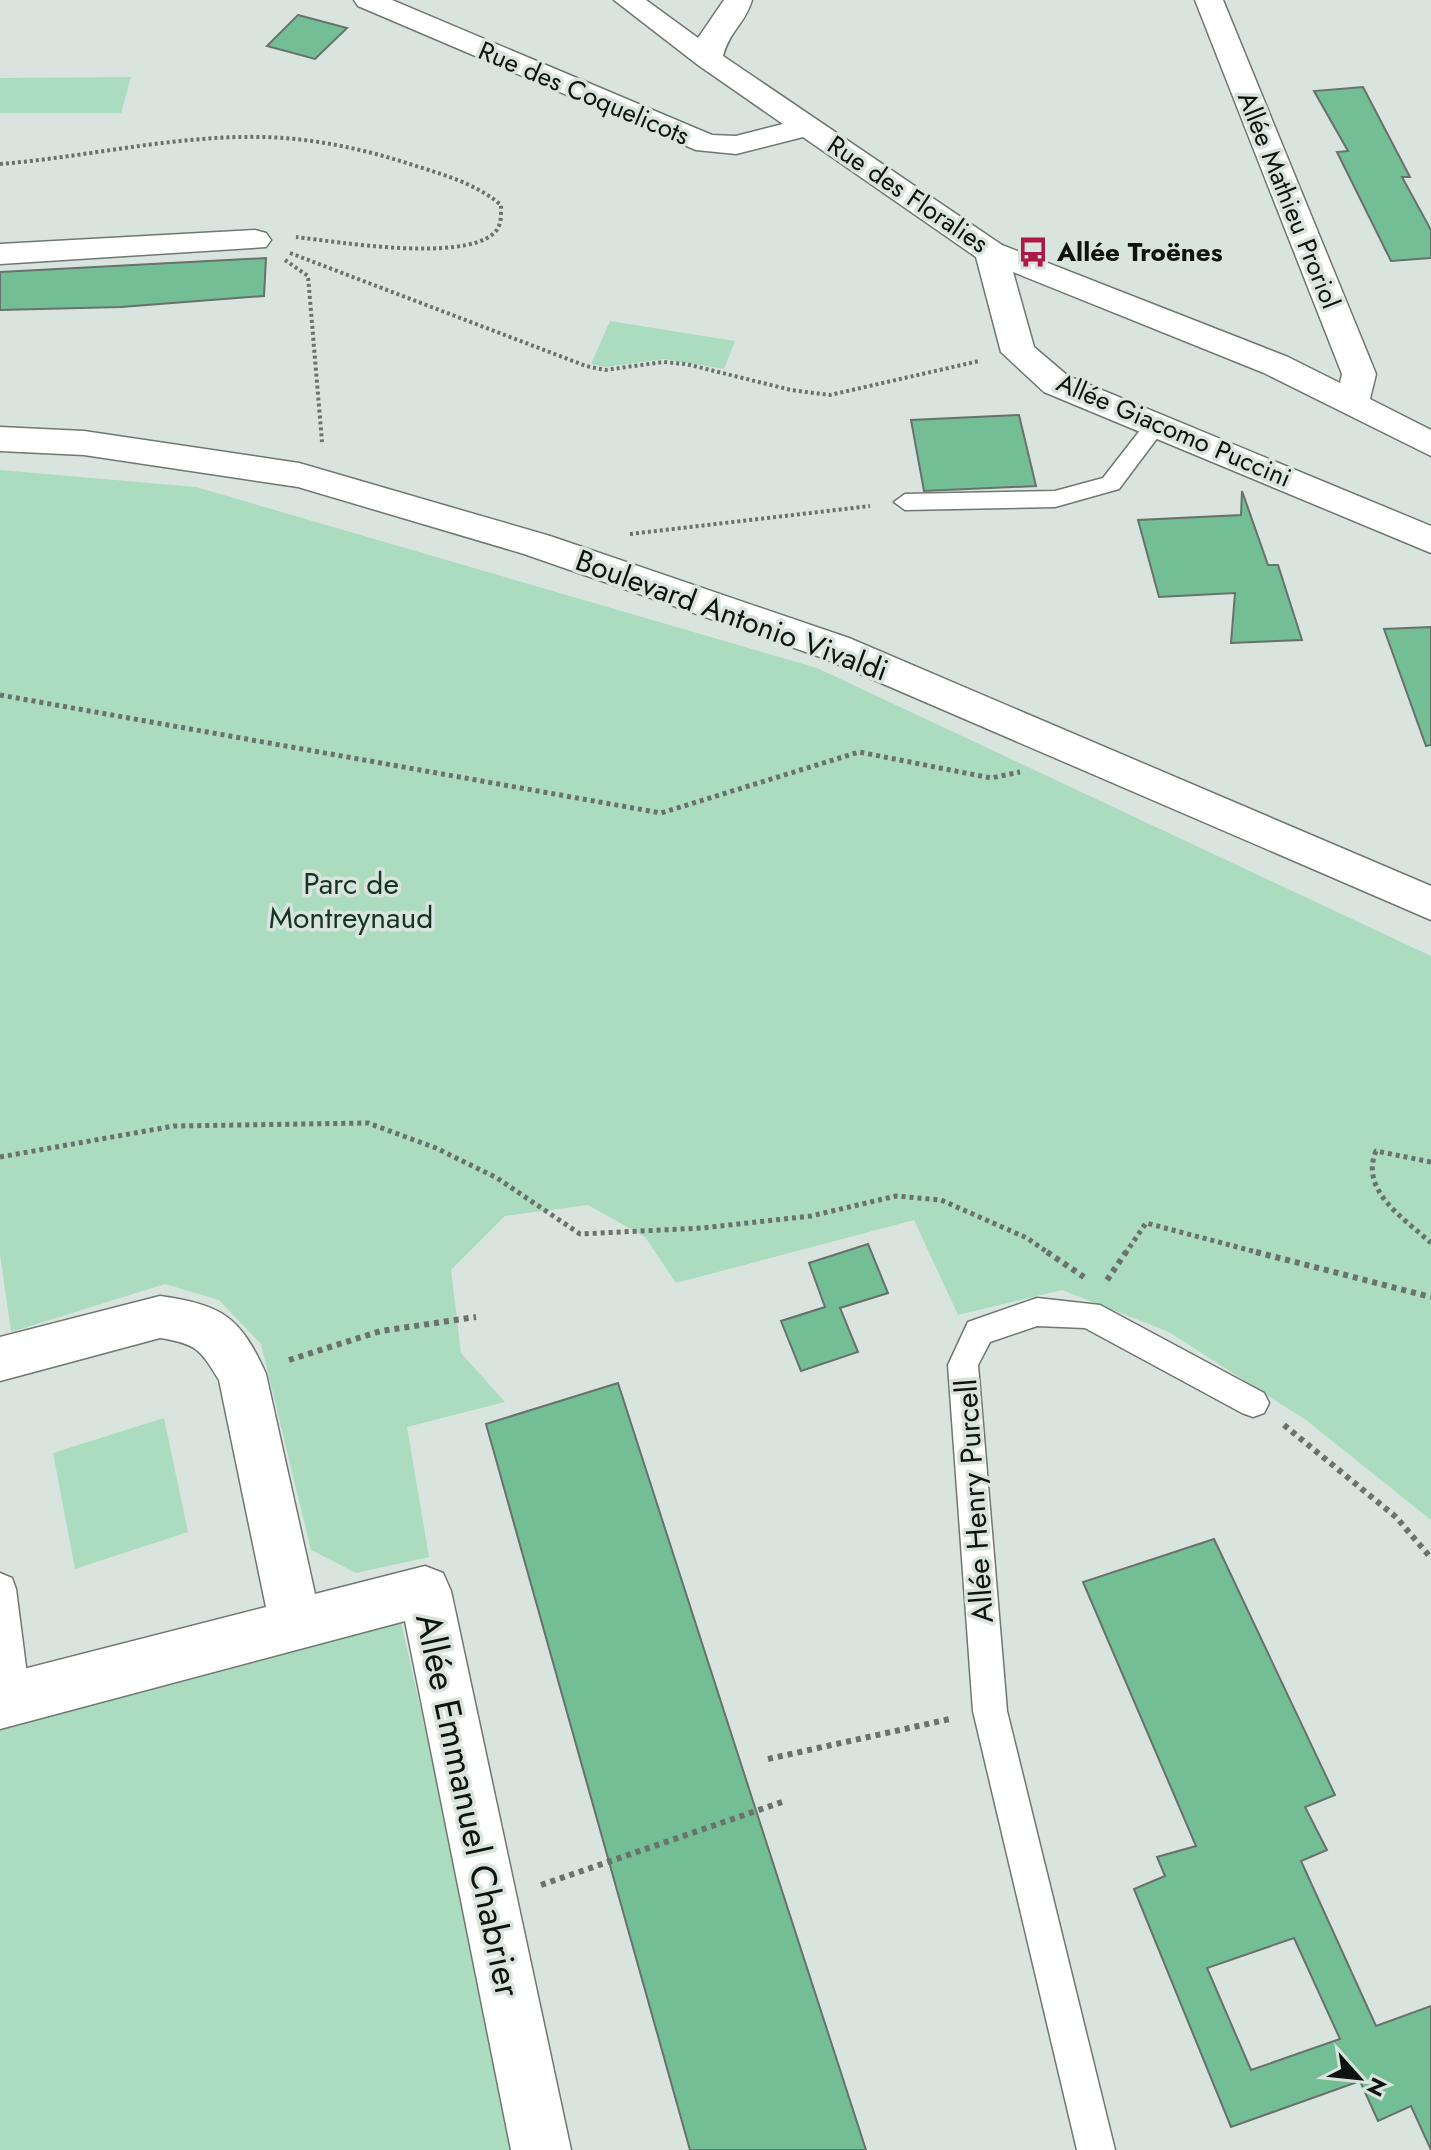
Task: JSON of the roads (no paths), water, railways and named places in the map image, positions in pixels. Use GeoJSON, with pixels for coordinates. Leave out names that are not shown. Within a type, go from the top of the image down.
{"type":"FeatureCollection","features":[{"type":"Feature","properties":{"kind":"street","name":"Rue des Coquelicots"},"geometry":{"type":"LineString","coordinates":[[368,0],[707,144],[736,145],[808,127]]}},
{"type":"Feature","properties":{"kind":"street","name":"Rue des Floralies"},"geometry":{"type":"LineString","coordinates":[[628,0],[708,59],[991,252],[1276,365],[1352,401],[1431,444]]}},
{"type":"Feature","properties":{"kind":"street"},"geometry":{"type":"LineString","coordinates":[[708,59],[714,34],[734,12],[738,0]]}},
{"type":"Feature","properties":{"kind":"street","name":"Allée Mathieu Proriol"},"geometry":{"type":"LineString","coordinates":[[1209,0],[1359,374],[1352,401]]}},
{"type":"Feature","properties":{"kind":"street"},"geometry":{"type":"LineString","coordinates":[[0,254],[255,240]]}},
{"type":"Feature","properties":{"kind":"street","name":"Allée Giacomo Puccini"},"geometry":{"type":"LineString","coordinates":[[991,252],[1018,352],[1056,384],[1431,540]]}},
{"type":"Feature","properties":{"kind":"street","name":"Boulevard Antonio Vivaldi"},"geometry":{"type":"LineString","coordinates":[[0,439],[84,443],[299,475],[537,545],[836,648],[1431,904]]}},
{"type":"Feature","properties":{"kind":"street"},"geometry":{"type":"LineString","coordinates":[[0,1359],[160,1317],[193,1322],[218,1335],[242,1374],[296,1625]]}},
{"type":"Feature","properties":{"kind":"street","name":"Allée Emmanuel Chabrier"},"geometry":{"type":"LineString","coordinates":[[7,1700],[425,1591],[541,2150]]}},
{"type":"Feature","properties":{"kind":"lane"},"geometry":{"type":"LineString","coordinates":[[905,502],[1055,499],[1111,484],[1156,425]]}},
{"type":"Feature","properties":{"kind":"lane","name":"Allée Henry Purcell"},"geometry":{"type":"LineString","coordinates":[[1096,2150],[990,1711],[963,1365],[979,1332],[1037,1312],[1089,1315],[1167,1354],[1253,1403]]}},
{"type":"Feature","properties":{"kind":"lane"},"geometry":{"type":"LineString","coordinates":[[0,1589],[7,1700]]}},
{"type":"Feature","properties":{"kind":"place","name":"Allée Troënes"},"geometry":{"type":"Point","coordinates":[1033,252]}},
{"type":"Feature","properties":{"kind":"park label","name":"Parc de Montreynaud"},"geometry":{"type":"Point","coordinates":[351,900]}}]}
